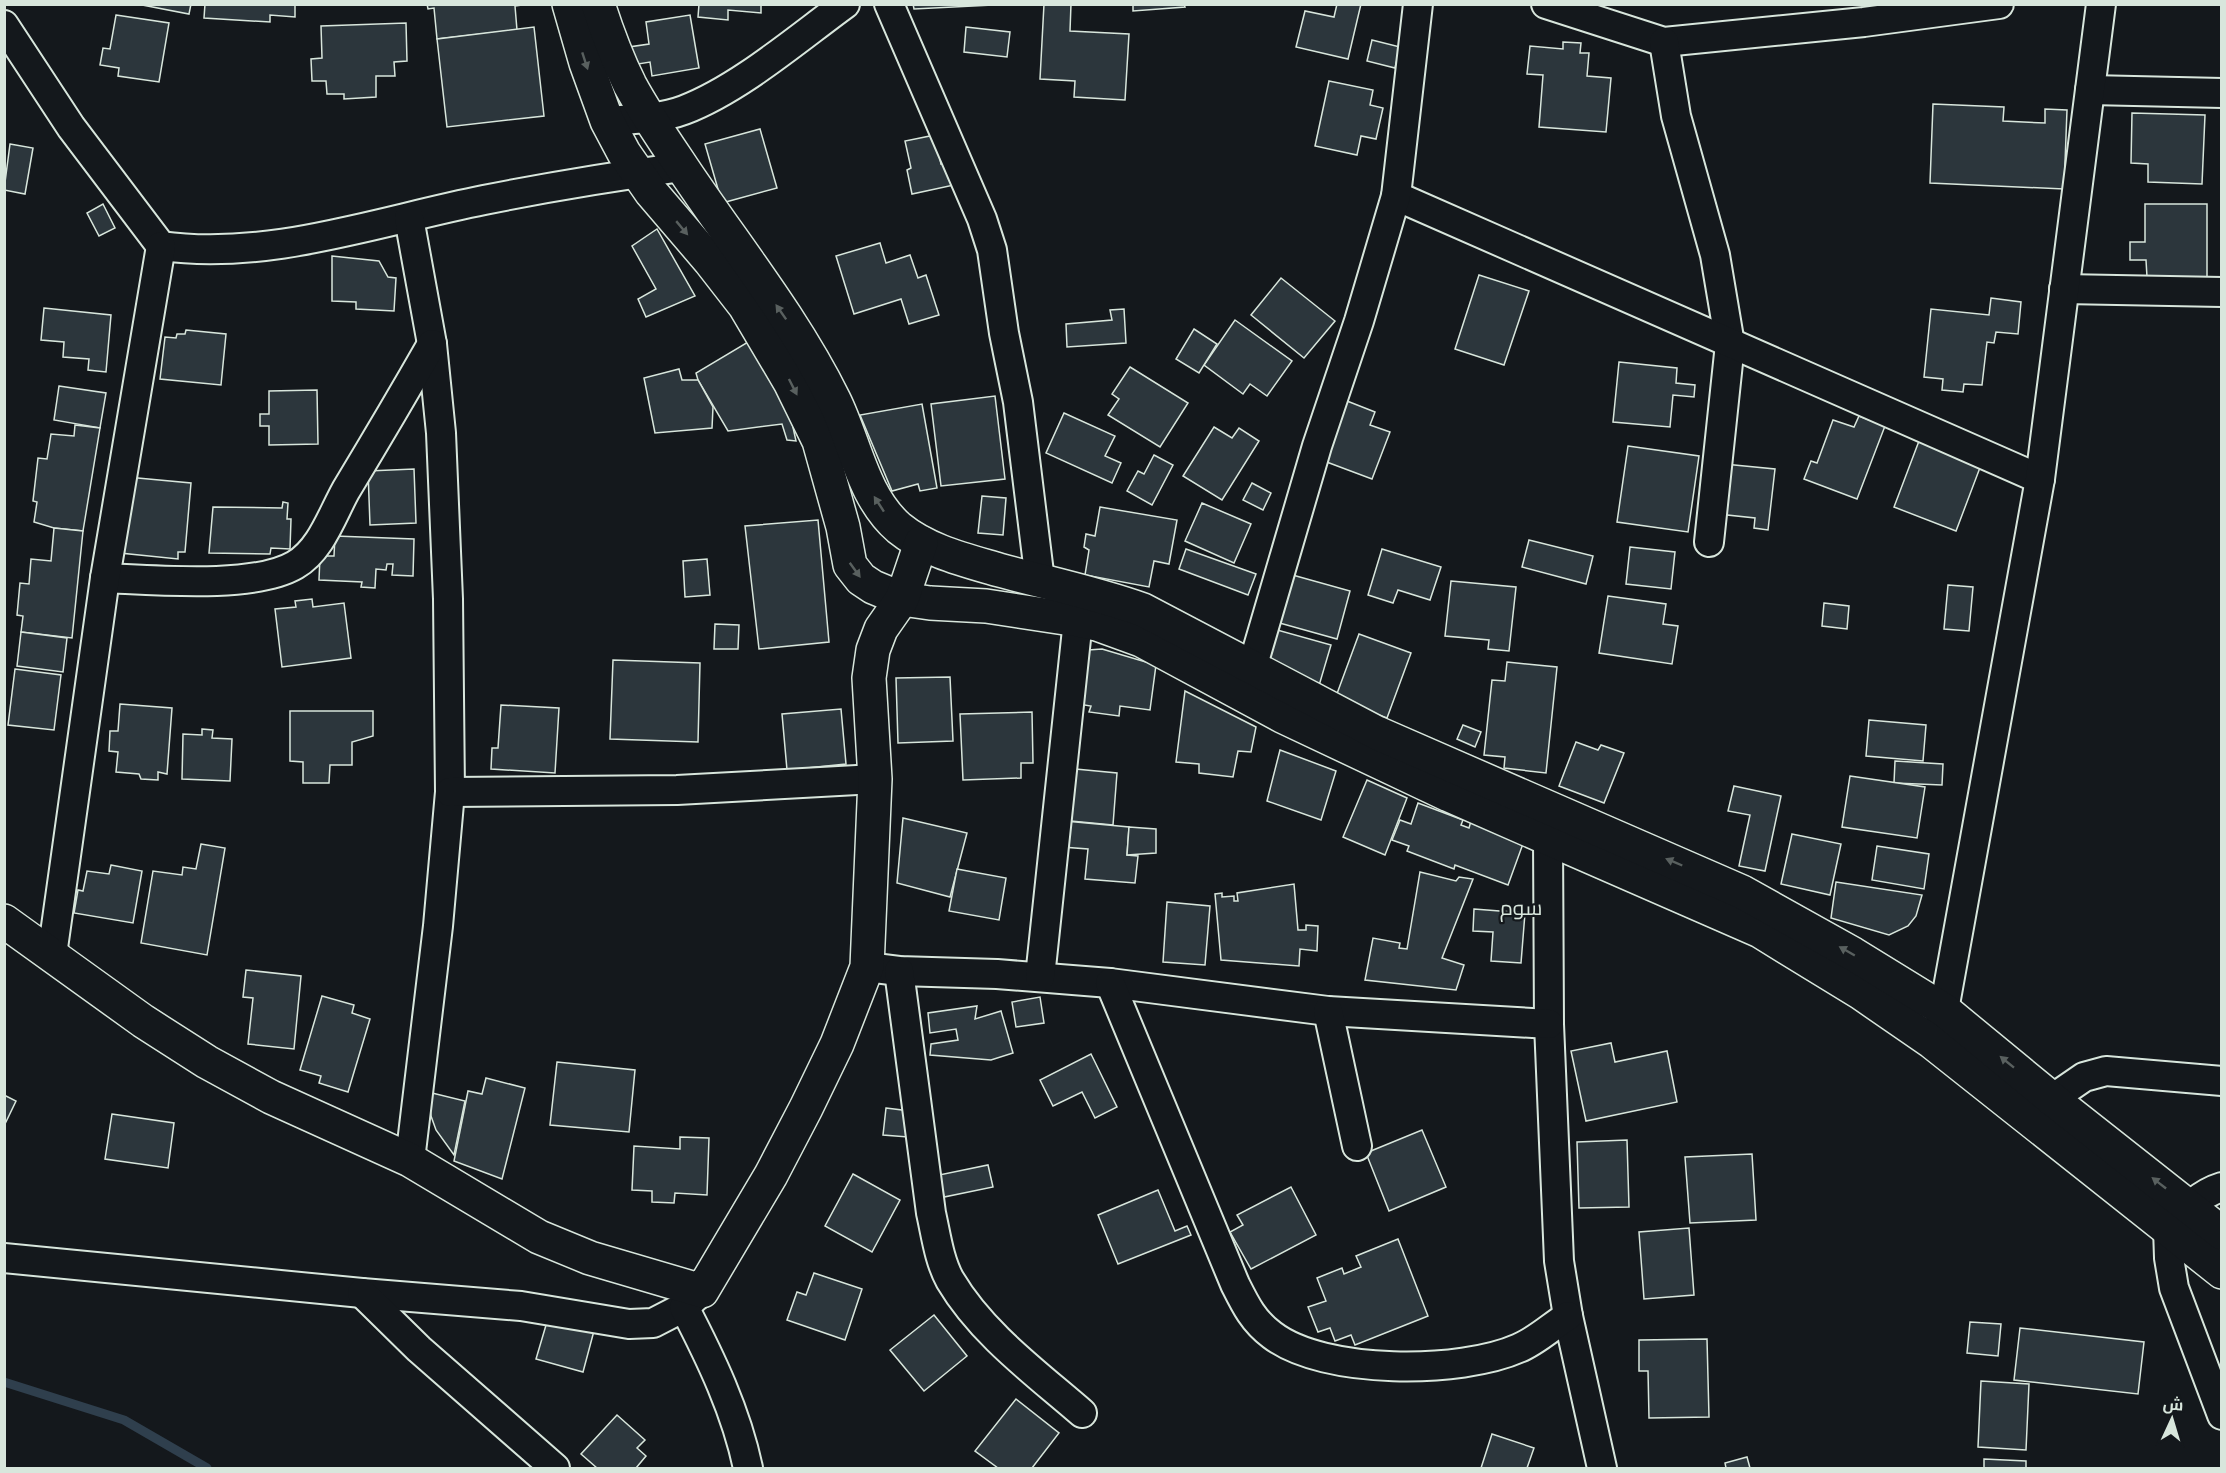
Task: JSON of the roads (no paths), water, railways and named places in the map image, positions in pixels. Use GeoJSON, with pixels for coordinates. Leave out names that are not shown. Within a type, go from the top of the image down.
{"type":"FeatureCollection","features":[{"type":"Feature","properties":{"kind":"main road"},"geometry":{"type":"LineString","coordinates":[[569,4],[586,63],[607,121],[624,153],[651,192],[710,261],[744,306],[790,382],[815,431],[828,467],[843,527],[849,565],[861,579],[873,587],[902,599],[986,606],[1078,620],[1097,624],[1141,640],[1228,688],[1449,795],[1760,931],[1853,987],[2178,1217],[2222,1233]]}},
{"type":"Feature","properties":{"kind":"main road"},"geometry":{"type":"LineString","coordinates":[[598,4],[610,42],[630,85],[649,118],[799,338],[842,418],[860,468],[872,493],[892,520],[921,543],[975,563],[1106,597],[1143,610],[1377,733],[1742,892],[1835,943],[1944,1010],[2052,1099],[2178,1217],[2222,1272]]}},
{"type":"Feature","properties":{"kind":"main road"},"geometry":{"type":"LineString","coordinates":[[4,921],[143,1021],[207,1062],[270,1097],[410,1160],[539,1237],[693,1299],[771,1175],[837,1044],[867,967],[875,779],[869,678],[873,650],[882,629],[902,599],[921,543]]}},
{"type":"Feature","properties":{"kind":"street"},"geometry":{"type":"LineString","coordinates":[[607,121],[649,118],[682,111],[722,92],[845,4]]}},
{"type":"Feature","properties":{"kind":"street"},"geometry":{"type":"LineString","coordinates":[[889,4],[982,219],[992,250],[1004,333],[1025,448],[1040,581]]}},
{"type":"Feature","properties":{"kind":"street"},"geometry":{"type":"LineString","coordinates":[[1252,668],[1317,446],[1359,321],[1396,196],[1418,4]]}},
{"type":"Feature","properties":{"kind":"street"},"geometry":{"type":"LineString","coordinates":[[1546,4],[1664,42],[1865,13],[1999,4]]}},
{"type":"Feature","properties":{"kind":"street"},"geometry":{"type":"LineString","coordinates":[[1932,1042],[1944,1010],[2040,479],[2101,4]]}},
{"type":"Feature","properties":{"kind":"street"},"geometry":{"type":"LineString","coordinates":[[4,25],[71,127],[161,246],[192,250],[247,248],[409,218],[483,200],[638,173],[682,168]]}},
{"type":"Feature","properties":{"kind":"street"},"geometry":{"type":"LineString","coordinates":[[1664,42],[1677,116],[1715,255],[1730,344],[1709,542]]}},
{"type":"Feature","properties":{"kind":"street"},"geometry":{"type":"LineString","coordinates":[[2090,90],[2222,93]]}},
{"type":"Feature","properties":{"kind":"street"},"geometry":{"type":"LineString","coordinates":[[1396,196],[2040,479]]}},
{"type":"Feature","properties":{"kind":"street"},"geometry":{"type":"LineString","coordinates":[[409,218],[432,344],[446,514],[450,792],[438,926],[410,1160]]}},
{"type":"Feature","properties":{"kind":"street"},"geometry":{"type":"LineString","coordinates":[[52,955],[105,578],[161,246]]}},
{"type":"Feature","properties":{"kind":"street"},"geometry":{"type":"LineString","coordinates":[[2064,289],[2222,292]]}},
{"type":"Feature","properties":{"kind":"street"},"geometry":{"type":"LineString","coordinates":[[105,578],[216,581],[251,577],[295,565],[309,554],[321,538],[340,501],[432,344]]}},
{"type":"Feature","properties":{"kind":"street"},"geometry":{"type":"LineString","coordinates":[[1040,977],[1078,620]]}},
{"type":"Feature","properties":{"kind":"street"},"geometry":{"type":"LineString","coordinates":[[450,792],[677,790],[875,779]]}},
{"type":"Feature","properties":{"kind":"street"},"geometry":{"type":"LineString","coordinates":[[1548,839],[1550,1024],[1559,1261],[1568,1316],[1602,1468]]}},
{"type":"Feature","properties":{"kind":"street"},"geometry":{"type":"LineString","coordinates":[[867,967],[899,971],[1040,977],[1110,983],[1328,1011],[1550,1024]]}},
{"type":"Feature","properties":{"kind":"street"},"geometry":{"type":"LineString","coordinates":[[899,971],[931,1213],[939,1251],[949,1279],[1003,1345],[1082,1413]]}},
{"type":"Feature","properties":{"kind":"street"},"geometry":{"type":"LineString","coordinates":[[1110,983],[1235,1284],[1252,1318],[1273,1336],[1300,1350],[1325,1358],[1357,1363],[1450,1365],[1481,1361],[1520,1348],[1568,1316]]}},
{"type":"Feature","properties":{"kind":"street"},"geometry":{"type":"LineString","coordinates":[[1328,1011],[1357,1146]]}},
{"type":"Feature","properties":{"kind":"street"},"geometry":{"type":"LineString","coordinates":[[2052,1099],[2084,1077],[2106,1071],[2222,1081]]}},
{"type":"Feature","properties":{"kind":"street"},"geometry":{"type":"LineString","coordinates":[[2222,1187],[2210,1191],[2178,1217],[2169,1258],[2174,1288],[2222,1414]]}},
{"type":"Feature","properties":{"kind":"street"},"geometry":{"type":"LineString","coordinates":[[4,1258],[521,1306],[629,1323],[653,1323],[693,1299],[742,1442],[748,1468]]}},
{"type":"Feature","properties":{"kind":"street"},"geometry":{"type":"LineString","coordinates":[[362,1293],[419,1349],[555,1468]]}},
{"type":"Feature","properties":{"kind":"waterway"},"geometry":{"type":"LineString","coordinates":[[4,1382],[124,1420],[207,1468]]}},
{"type":"Feature","properties":{"kind":"district","name":"سوم"},"geometry":{"type":"Point","coordinates":[1521,908]}}]}
